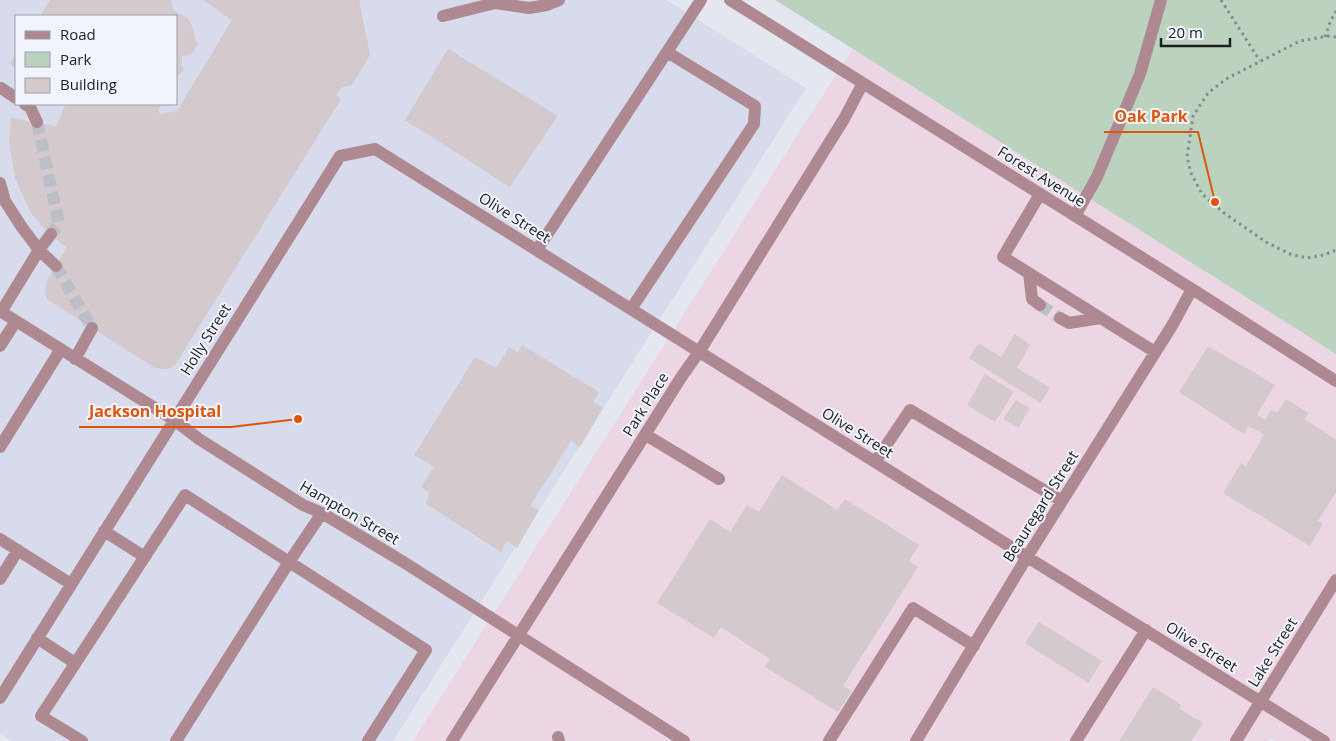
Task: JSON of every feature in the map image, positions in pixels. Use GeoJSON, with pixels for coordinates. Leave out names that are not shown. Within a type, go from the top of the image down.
{"type":"FeatureCollection","features":[{"type":"Feature","properties":{"kind":"street"},"geometry":{"type":"LineString","coordinates":[[443,16],[495,3],[529,8],[559,0]]}},
{"type":"Feature","properties":{"kind":"street"},"geometry":{"type":"LineString","coordinates":[[537,250],[701,0]]}},
{"type":"Feature","properties":{"kind":"street","name":"Forest Avenue"},"geometry":{"type":"LineString","coordinates":[[730,0],[1336,381]]}},
{"type":"Feature","properties":{"kind":"street"},"geometry":{"type":"LineString","coordinates":[[1075,216],[1097,177],[1140,74],[1161,0]]}},
{"type":"Feature","properties":{"kind":"street"},"geometry":{"type":"LineString","coordinates":[[631,309],[754,124],[755,106],[667,52]]}},
{"type":"Feature","properties":{"kind":"street","name":"Park Place"},"geometry":{"type":"LineString","coordinates":[[452,741],[682,376],[700,352],[844,119],[863,83]]}},
{"type":"Feature","properties":{"kind":"street"},"geometry":{"type":"LineString","coordinates":[[0,91],[15,98]]}},
{"type":"Feature","properties":{"kind":"street"},"geometry":{"type":"LineString","coordinates":[[27,105],[30,107],[37,122]]}},
{"type":"Feature","properties":{"kind":"street","name":"Olive Street"},"geometry":{"type":"LineString","coordinates":[[375,149],[1324,741]]}},
{"type":"Feature","properties":{"kind":"street","name":"Holly Street"},"geometry":{"type":"LineString","coordinates":[[0,698],[340,156],[375,149]]}},
{"type":"Feature","properties":{"kind":"street"},"geometry":{"type":"LineString","coordinates":[[0,183],[5,201],[21,226],[40,250],[56,266]]}},
{"type":"Feature","properties":{"kind":"street"},"geometry":{"type":"LineString","coordinates":[[1040,194],[1003,257],[1155,352]]}},
{"type":"Feature","properties":{"kind":"street"},"geometry":{"type":"LineString","coordinates":[[0,311],[51,234]]}},
{"type":"Feature","properties":{"kind":"street"},"geometry":{"type":"LineString","coordinates":[[1029,274],[1032,299],[1040,305]]}},
{"type":"Feature","properties":{"kind":"street","name":"Beauregard Street"},"geometry":{"type":"LineString","coordinates":[[916,741],[1192,289]]}},
{"type":"Feature","properties":{"kind":"street","name":"Hampton Street"},"geometry":{"type":"LineString","coordinates":[[0,311],[174,420],[199,439],[303,505],[322,513],[405,564],[684,741]]}},
{"type":"Feature","properties":{"kind":"street"},"geometry":{"type":"LineString","coordinates":[[1060,318],[1069,323],[1100,318]]}},
{"type":"Feature","properties":{"kind":"street"},"geometry":{"type":"LineString","coordinates":[[0,346],[16,321]]}},
{"type":"Feature","properties":{"kind":"street"},"geometry":{"type":"LineString","coordinates":[[75,359],[92,328]]}},
{"type":"Feature","properties":{"kind":"street"},"geometry":{"type":"LineString","coordinates":[[0,448],[61,350]]}},
{"type":"Feature","properties":{"kind":"street"},"geometry":{"type":"LineString","coordinates":[[875,462],[910,410],[1062,501]]}},
{"type":"Feature","properties":{"kind":"street"},"geometry":{"type":"LineString","coordinates":[[646,434],[719,480]]}},
{"type":"Feature","properties":{"kind":"street"},"geometry":{"type":"LineString","coordinates":[[82,741],[41,716],[185,495],[426,650],[368,741]]}},
{"type":"Feature","properties":{"kind":"street"},"geometry":{"type":"LineString","coordinates":[[176,741],[322,513]]}},
{"type":"Feature","properties":{"kind":"street"},"geometry":{"type":"LineString","coordinates":[[104,531],[145,557]]}},
{"type":"Feature","properties":{"kind":"street"},"geometry":{"type":"LineString","coordinates":[[0,539],[72,584]]}},
{"type":"Feature","properties":{"kind":"street"},"geometry":{"type":"LineString","coordinates":[[0,579],[18,550]]}},
{"type":"Feature","properties":{"kind":"street","name":"Lake Street"},"geometry":{"type":"LineString","coordinates":[[1236,741],[1336,580]]}},
{"type":"Feature","properties":{"kind":"street"},"geometry":{"type":"LineString","coordinates":[[829,741],[913,608],[974,646]]}},
{"type":"Feature","properties":{"kind":"street"},"geometry":{"type":"LineString","coordinates":[[1076,741],[1146,630]]}},
{"type":"Feature","properties":{"kind":"street"},"geometry":{"type":"LineString","coordinates":[[37,638],[75,663]]}},
{"type":"Feature","properties":{"kind":"path"},"geometry":{"type":"LineString","coordinates":[[1221,0],[1260,61]]}},
{"type":"Feature","properties":{"kind":"path"},"geometry":{"type":"LineString","coordinates":[[1325,37],[1336,11]]}},
{"type":"Feature","properties":{"kind":"path"},"geometry":{"type":"LineString","coordinates":[[1336,37],[1300,41],[1226,79],[1208,93],[1193,116],[1187,157],[1202,194],[1224,213],[1266,242],[1290,254],[1307,258],[1336,250]]}},
{"type":"Feature","properties":{"kind":"shaded area"},"geometry":{"type":"Polygon","coordinates":[[[0,0],[666,0],[806,88],[393,741],[12,741],[0,734],[0,0]]]}},
{"type":"Feature","properties":{"kind":"shaded area"},"geometry":{"type":"Polygon","coordinates":[[[853,49],[1336,354],[1336,741],[1276,741],[1270,738],[1268,741],[413,741],[853,49]]]}},
{"type":"Feature","properties":{"kind":"green space"},"geometry":{"type":"Polygon","coordinates":[[[775,0],[1336,0],[1336,354],[853,49],[775,0]]]}},
{"type":"Feature","properties":{"kind":"building"},"geometry":{"type":"Polygon","coordinates":[[[50,0],[171,0],[173,10],[188,18],[196,41],[199,43],[191,55],[182,56],[181,66],[184,68],[178,76],[178,15],[41,15],[50,0]]]}},
{"type":"Feature","properties":{"kind":"building"},"geometry":{"type":"Polygon","coordinates":[[[203,0],[359,0],[370,55],[352,85],[342,87],[336,95],[341,99],[175,365],[168,369],[155,368],[48,300],[45,293],[47,280],[67,248],[44,229],[31,213],[15,178],[9,142],[11,118],[56,126],[66,105],[161,105],[158,110],[160,114],[177,111],[232,20],[203,0]]]}},
{"type":"Feature","properties":{"kind":"building"},"geometry":{"type":"Polygon","coordinates":[[[448,49],[558,116],[510,187],[405,120],[448,49]]]}},
{"type":"Feature","properties":{"kind":"building"},"geometry":{"type":"Polygon","coordinates":[[[15,55],[15,67],[10,64],[15,55]]]}},
{"type":"Feature","properties":{"kind":"building"},"geometry":{"type":"Polygon","coordinates":[[[1015,334],[1030,345],[1017,368],[1050,388],[1040,403],[969,358],[979,343],[1001,357],[1015,334]]]}},
{"type":"Feature","properties":{"kind":"building"},"geometry":{"type":"Polygon","coordinates":[[[522,345],[599,392],[593,402],[603,408],[580,447],[571,441],[530,506],[539,510],[517,548],[507,541],[501,552],[426,504],[429,493],[421,487],[434,467],[414,455],[475,357],[496,368],[509,347],[518,352],[522,345]]]}},
{"type":"Feature","properties":{"kind":"building"},"geometry":{"type":"Polygon","coordinates":[[[1208,346],[1275,385],[1257,414],[1265,420],[1271,410],[1277,413],[1286,399],[1309,413],[1304,419],[1336,439],[1336,493],[1318,521],[1323,523],[1310,546],[1223,493],[1241,463],[1246,466],[1264,435],[1249,426],[1244,434],[1179,392],[1208,346]]]}},
{"type":"Feature","properties":{"kind":"building"},"geometry":{"type":"Polygon","coordinates":[[[985,374],[1014,392],[995,422],[967,405],[985,374]]]}},
{"type":"Feature","properties":{"kind":"building"},"geometry":{"type":"Polygon","coordinates":[[[1016,400],[1030,408],[1018,428],[1003,419],[1016,400]]]}},
{"type":"Feature","properties":{"kind":"building"},"geometry":{"type":"Polygon","coordinates":[[[782,475],[837,510],[845,499],[919,545],[909,561],[918,567],[843,686],[852,691],[838,712],[765,667],[770,659],[721,627],[714,638],[657,603],[710,519],[730,532],[747,505],[759,512],[782,475]]]}},
{"type":"Feature","properties":{"kind":"building"},"geometry":{"type":"Polygon","coordinates":[[[1039,622],[1102,661],[1088,683],[1025,643],[1039,622]]]}},
{"type":"Feature","properties":{"kind":"building"},"geometry":{"type":"Polygon","coordinates":[[[1153,687],[1181,705],[1179,709],[1203,723],[1191,741],[1119,741],[1153,687]]]}},
{"type":"Feature","properties":{"kind":"tunnel"},"geometry":{"type":"LineString","coordinates":[[37,122],[59,224],[51,234]]}},
{"type":"Feature","properties":{"kind":"tunnel"},"geometry":{"type":"LineString","coordinates":[[56,266],[92,328]]}},
{"type":"Feature","properties":{"kind":"tunnel"},"geometry":{"type":"LineString","coordinates":[[1040,305],[1060,318]]}},
{"type":"Feature","properties":{"kind":"place","name":"Oak Park"},"geometry":{"type":"Point","coordinates":[1215,202]}},
{"type":"Feature","properties":{"kind":"place","name":"Jackson Hospital"},"geometry":{"type":"Point","coordinates":[298,419]}}]}
